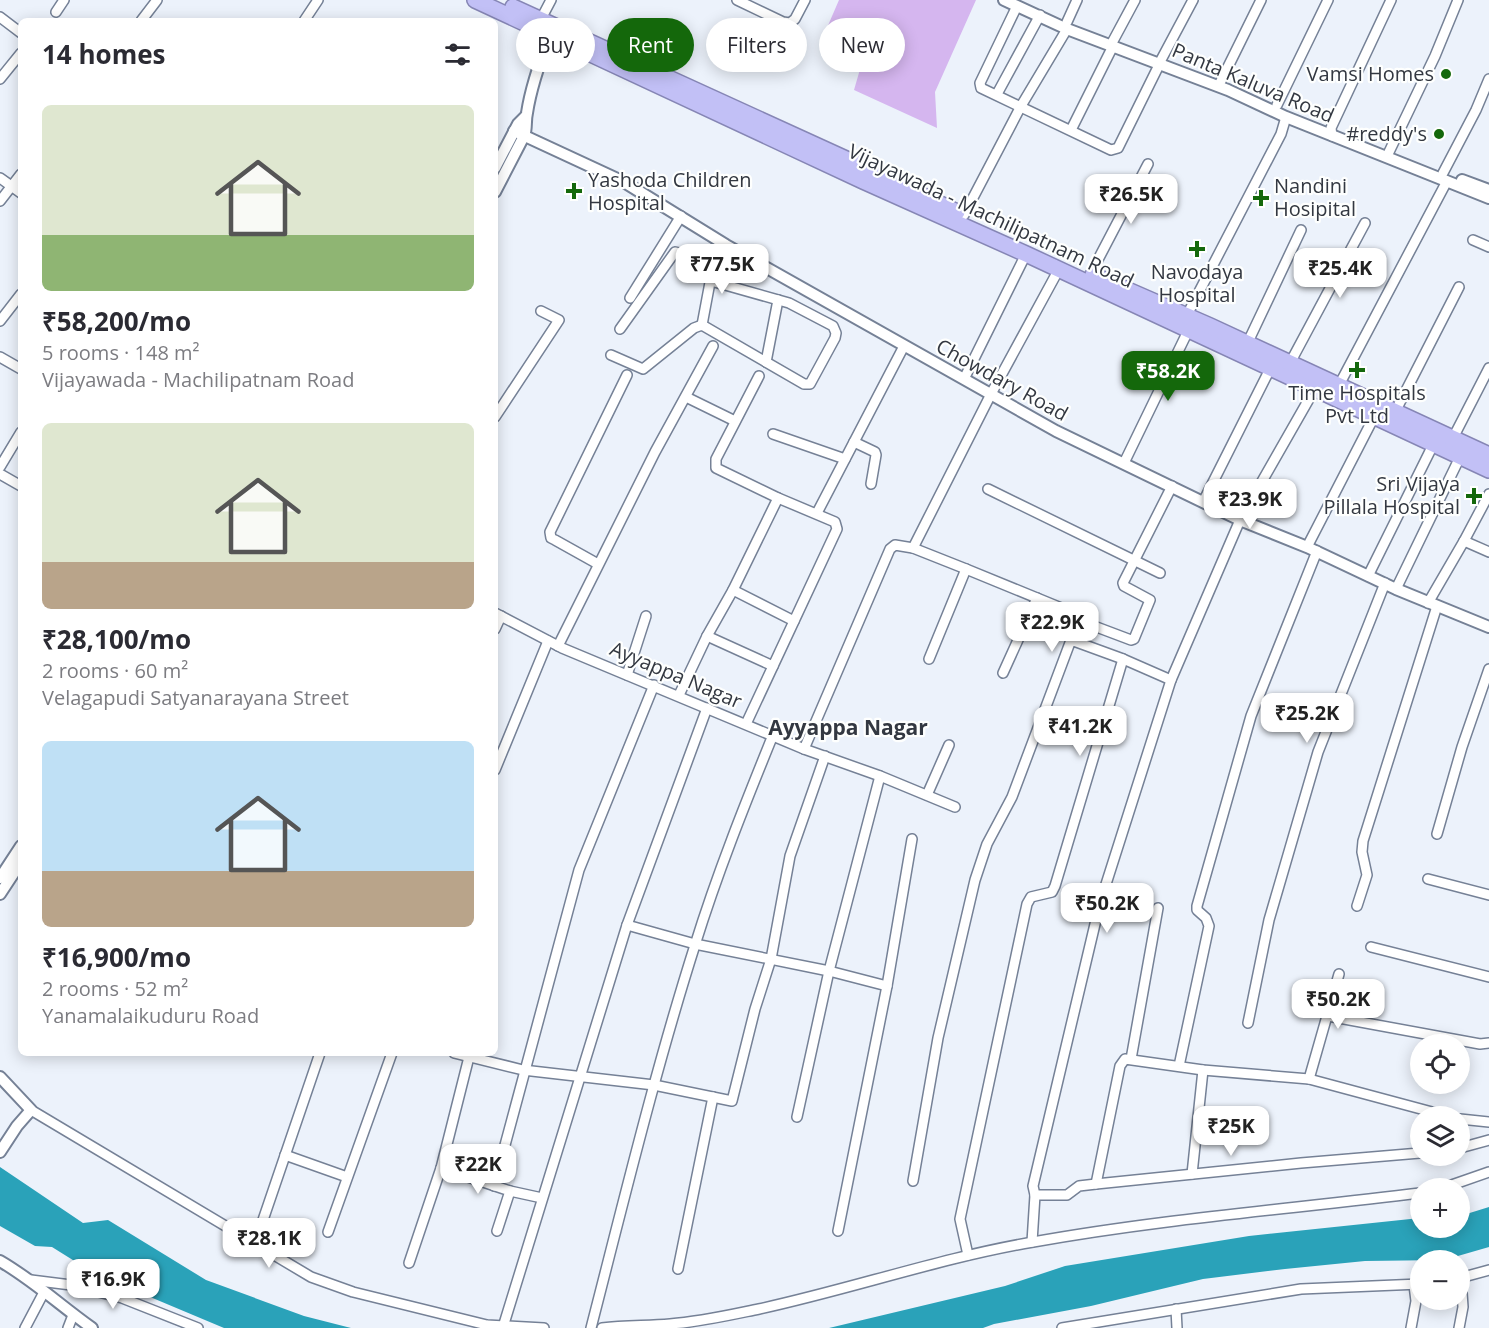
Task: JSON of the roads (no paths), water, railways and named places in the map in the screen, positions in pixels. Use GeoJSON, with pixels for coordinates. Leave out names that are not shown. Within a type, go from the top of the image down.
{"type":"FeatureCollection","features":[{"type":"Feature","properties":{"kind":"highway","name":"Vijayawada - Machilipatnam Road"},"geometry":{"type":"LineString","coordinates":[[475,0],[516,19]]}},
{"type":"Feature","properties":{"kind":"highway","name":"Vijayawada - Machilipatnam Road"},"geometry":{"type":"LineString","coordinates":[[499,0],[539,18]]}},
{"type":"Feature","properties":{"kind":"highway","name":"Vijayawada - Machilipatnam Road"},"geometry":{"type":"LineString","coordinates":[[595,45],[1026,254],[1187,323],[1247,344],[1290,363],[1318,383]]}},
{"type":"Feature","properties":{"kind":"highway","name":"Vijayawada - Machilipatnam Road"},"geometry":{"type":"LineString","coordinates":[[595,55],[964,215],[1091,273],[1270,369],[1318,383],[1395,412],[1489,455]]}},
{"type":"Feature","properties":{"kind":"highway","name":"Vijayawada - Machilipatnam Road"},"geometry":{"type":"LineString","coordinates":[[1336,391],[1374,417],[1489,470]]}},
{"type":"Feature","properties":{"kind":"street"},"geometry":{"type":"LineString","coordinates":[[56,12],[64,0]]}},
{"type":"Feature","properties":{"kind":"street"},"geometry":{"type":"LineString","coordinates":[[143,18],[157,0]]}},
{"type":"Feature","properties":{"kind":"street"},"geometry":{"type":"LineString","coordinates":[[306,18],[318,0]]}},
{"type":"Feature","properties":{"kind":"street"},"geometry":{"type":"LineString","coordinates":[[542,18],[551,0]]}},
{"type":"Feature","properties":{"kind":"street"},"geometry":{"type":"LineString","coordinates":[[737,0],[783,22],[790,23],[795,19],[805,0]]}},
{"type":"Feature","properties":{"kind":"street"},"geometry":{"type":"LineString","coordinates":[[964,215],[1021,106],[1067,25],[1077,0]]}},
{"type":"Feature","properties":{"kind":"street"},"geometry":{"type":"LineString","coordinates":[[1071,130],[1135,0]]}},
{"type":"Feature","properties":{"kind":"street"},"geometry":{"type":"LineString","coordinates":[[1013,2],[980,84],[981,87],[1111,150],[1116,150],[1193,0]]}},
{"type":"Feature","properties":{"kind":"street"},"geometry":{"type":"LineString","coordinates":[[1220,83],[1261,0]]}},
{"type":"Feature","properties":{"kind":"street"},"geometry":{"type":"LineString","coordinates":[[1277,105],[1328,0]]}},
{"type":"Feature","properties":{"kind":"street"},"geometry":{"type":"LineString","coordinates":[[1332,132],[1391,0]]}},
{"type":"Feature","properties":{"kind":"street"},"geometry":{"type":"LineString","coordinates":[[1389,152],[1435,56],[1458,0]]}},
{"type":"Feature","properties":{"kind":"street","name":"Panta Kaluva Road"},"geometry":{"type":"LineString","coordinates":[[1013,2],[1067,25]]}},
{"type":"Feature","properties":{"kind":"street","name":"Panta Kaluva Road"},"geometry":{"type":"LineString","coordinates":[[1013,2],[1040,15],[1228,90],[1286,117],[1389,152],[1489,198]]}},
{"type":"Feature","properties":{"kind":"street"},"geometry":{"type":"LineString","coordinates":[[998,94],[1040,15]]}},
{"type":"Feature","properties":{"kind":"street"},"geometry":{"type":"LineString","coordinates":[[0,17],[18,31]]}},
{"type":"Feature","properties":{"kind":"street"},"geometry":{"type":"LineString","coordinates":[[0,79],[18,57]]}},
{"type":"Feature","properties":{"kind":"street","name":"Panta Kaluva Road"},"geometry":{"type":"LineString","coordinates":[[1161,62],[1277,105],[1332,132],[1445,177],[1489,190]]}},
{"type":"Feature","properties":{"kind":"street"},"geometry":{"type":"LineString","coordinates":[[498,185],[519,134],[518,124],[526,116],[536,72]]}},
{"type":"Feature","properties":{"kind":"street"},"geometry":{"type":"LineString","coordinates":[[1336,391],[1445,177],[1489,79]]}},
{"type":"Feature","properties":{"kind":"street"},"geometry":{"type":"LineString","coordinates":[[1124,463],[1187,323],[1281,134],[1286,117]]}},
{"type":"Feature","properties":{"kind":"street"},"geometry":{"type":"LineString","coordinates":[[498,164],[519,134]]}},
{"type":"Feature","properties":{"kind":"street","name":"Chowdary Road"},"geometry":{"type":"LineString","coordinates":[[519,134],[624,182],[726,245],[1056,431],[1240,520],[1489,627]]}},
{"type":"Feature","properties":{"kind":"street"},"geometry":{"type":"LineString","coordinates":[[1091,273],[1148,164]]}},
{"type":"Feature","properties":{"kind":"street"},"geometry":{"type":"LineString","coordinates":[[0,178],[18,191]]}},
{"type":"Feature","properties":{"kind":"street"},"geometry":{"type":"LineString","coordinates":[[0,201],[18,178]]}},
{"type":"Feature","properties":{"kind":"street"},"geometry":{"type":"LineString","coordinates":[[630,298],[681,216]]}},
{"type":"Feature","properties":{"kind":"street"},"geometry":{"type":"LineString","coordinates":[[1290,363],[1365,223]]}},
{"type":"Feature","properties":{"kind":"street"},"geometry":{"type":"LineString","coordinates":[[1247,344],[1301,230]]}},
{"type":"Feature","properties":{"kind":"street"},"geometry":{"type":"LineString","coordinates":[[1473,240],[1489,247]]}},
{"type":"Feature","properties":{"kind":"street"},"geometry":{"type":"LineString","coordinates":[[702,325],[714,261],[726,245]]}},
{"type":"Feature","properties":{"kind":"street"},"geometry":{"type":"LineString","coordinates":[[620,329],[675,252],[714,261]]}},
{"type":"Feature","properties":{"kind":"street"},"geometry":{"type":"LineString","coordinates":[[964,379],[1026,254]]}},
{"type":"Feature","properties":{"kind":"street"},"geometry":{"type":"LineString","coordinates":[[913,548],[991,394],[1059,269]]}},
{"type":"Feature","properties":{"kind":"street"},"geometry":{"type":"LineString","coordinates":[[702,325],[807,385],[810,384],[835,338],[836,333],[833,326],[789,303],[711,281]]}},
{"type":"Feature","properties":{"kind":"street"},"geometry":{"type":"LineString","coordinates":[[789,303],[799,285]]}},
{"type":"Feature","properties":{"kind":"street"},"geometry":{"type":"LineString","coordinates":[[1395,412],[1459,287]]}},
{"type":"Feature","properties":{"kind":"street"},"geometry":{"type":"LineString","coordinates":[[0,321],[18,298]]}},
{"type":"Feature","properties":{"kind":"street"},"geometry":{"type":"LineString","coordinates":[[766,362],[778,300]]}},
{"type":"Feature","properties":{"kind":"street"},"geometry":{"type":"LineString","coordinates":[[498,412],[559,320],[541,311]]}},
{"type":"Feature","properties":{"kind":"street"},"geometry":{"type":"LineString","coordinates":[[611,355],[643,369],[694,328],[702,325]]}},
{"type":"Feature","properties":{"kind":"street"},"geometry":{"type":"LineString","coordinates":[[558,646],[655,452],[713,346]]}},
{"type":"Feature","properties":{"kind":"street"},"geometry":{"type":"LineString","coordinates":[[817,513],[904,346]]}},
{"type":"Feature","properties":{"kind":"street"},"geometry":{"type":"LineString","coordinates":[[0,357],[18,367]]}},
{"type":"Feature","properties":{"kind":"street"},"geometry":{"type":"LineString","coordinates":[[1453,438],[1489,368]]}},
{"type":"Feature","properties":{"kind":"street"},"geometry":{"type":"LineString","coordinates":[[1203,502],[1270,369]]}},
{"type":"Feature","properties":{"kind":"street"},"geometry":{"type":"LineString","coordinates":[[598,564],[551,538],[549,532],[627,375]]}},
{"type":"Feature","properties":{"kind":"street"},"geometry":{"type":"LineString","coordinates":[[746,724],[837,529],[836,522],[778,498],[716,468],[715,462],[759,376]]}},
{"type":"Feature","properties":{"kind":"street"},"geometry":{"type":"LineString","coordinates":[[1032,1242],[1035,1196],[1033,1186],[1100,903],[1171,680],[1240,520],[1318,383]]}},
{"type":"Feature","properties":{"kind":"street"},"geometry":{"type":"LineString","coordinates":[[686,397],[735,421]]}},
{"type":"Feature","properties":{"kind":"street"},"geometry":{"type":"LineString","coordinates":[[1179,1066],[1209,926],[1206,918],[1197,910],[1197,906],[1251,716],[1312,549],[1374,417]]}},
{"type":"Feature","properties":{"kind":"street"},"geometry":{"type":"LineString","coordinates":[[773,434],[845,459]]}},
{"type":"Feature","properties":{"kind":"street"},"geometry":{"type":"LineString","coordinates":[[0,467],[18,437]]}},
{"type":"Feature","properties":{"kind":"street"},"geometry":{"type":"LineString","coordinates":[[854,442],[876,455],[871,484]]}},
{"type":"Feature","properties":{"kind":"street"},"geometry":{"type":"LineString","coordinates":[[1368,576],[1433,445]]}},
{"type":"Feature","properties":{"kind":"street"},"geometry":{"type":"LineString","coordinates":[[1248,1023],[1269,920],[1318,752],[1390,586],[1460,457]]}},
{"type":"Feature","properties":{"kind":"street"},"geometry":{"type":"LineString","coordinates":[[0,474],[18,484]]}},
{"type":"Feature","properties":{"kind":"street"},"geometry":{"type":"LineString","coordinates":[[1078,620],[1131,640],[1134,639],[1151,602],[1149,598],[1123,584],[1172,486]]}},
{"type":"Feature","properties":{"kind":"street"},"geometry":{"type":"LineString","coordinates":[[988,489],[1160,573]]}},
{"type":"Feature","properties":{"kind":"street"},"geometry":{"type":"LineString","coordinates":[[1357,906],[1367,875],[1362,852],[1363,841],[1432,604],[1489,494]]}},
{"type":"Feature","properties":{"kind":"street"},"geometry":{"type":"LineString","coordinates":[[679,695],[778,498]]}},
{"type":"Feature","properties":{"kind":"street"},"geometry":{"type":"LineString","coordinates":[[1464,542],[1489,552]]}},
{"type":"Feature","properties":{"kind":"street"},"geometry":{"type":"LineString","coordinates":[[804,748],[890,549],[895,545],[900,544],[913,548],[1071,612]]}},
{"type":"Feature","properties":{"kind":"street"},"geometry":{"type":"LineString","coordinates":[[928,659],[966,569]]}},
{"type":"Feature","properties":{"kind":"street"},"geometry":{"type":"LineString","coordinates":[[733,590],[794,621]]}},
{"type":"Feature","properties":{"kind":"street"},"geometry":{"type":"LineString","coordinates":[[1003,673],[1036,598]]}},
{"type":"Feature","properties":{"kind":"street","name":"Ayyappa Nagar"},"geometry":{"type":"LineString","coordinates":[[498,614],[558,646],[804,748],[955,807]]}},
{"type":"Feature","properties":{"kind":"street"},"geometry":{"type":"LineString","coordinates":[[627,675],[646,616]]}},
{"type":"Feature","properties":{"kind":"street"},"geometry":{"type":"LineString","coordinates":[[707,636],[772,666]]}},
{"type":"Feature","properties":{"kind":"street"},"geometry":{"type":"LineString","coordinates":[[913,1181],[938,1038],[975,880],[987,844],[1012,798],[1071,640],[1124,659],[1171,680]]}},
{"type":"Feature","properties":{"kind":"street"},"geometry":{"type":"LineString","coordinates":[[498,763],[548,641]]}},
{"type":"Feature","properties":{"kind":"street"},"geometry":{"type":"LineString","coordinates":[[968,1255],[960,1219],[1027,903],[1031,897],[1052,892],[1055,886],[1124,659]]}},
{"type":"Feature","properties":{"kind":"street"},"geometry":{"type":"LineString","coordinates":[[1437,834],[1462,747],[1489,669]]}},
{"type":"Feature","properties":{"kind":"street"},"geometry":{"type":"LineString","coordinates":[[494,1186],[523,1070],[579,870],[654,685]]}},
{"type":"Feature","properties":{"kind":"street"},"geometry":{"type":"LineString","coordinates":[[503,1327],[627,925],[707,708]]}},
{"type":"Feature","properties":{"kind":"street"},"geometry":{"type":"LineString","coordinates":[[591,1328],[654,1085],[695,944],[733,835],[773,735]]}},
{"type":"Feature","properties":{"kind":"street"},"geometry":{"type":"LineString","coordinates":[[927,795],[949,745]]}},
{"type":"Feature","properties":{"kind":"street"},"geometry":{"type":"LineString","coordinates":[[465,1056],[523,1070],[654,1085],[732,1101],[755,1009],[771,959],[790,856],[825,756]]}},
{"type":"Feature","properties":{"kind":"street"},"geometry":{"type":"LineString","coordinates":[[797,1117],[829,971],[880,776]]}},
{"type":"Feature","properties":{"kind":"street"},"geometry":{"type":"LineString","coordinates":[[838,1230],[888,986],[912,839]]}},
{"type":"Feature","properties":{"kind":"street"},"geometry":{"type":"LineString","coordinates":[[0,878],[18,851]]}},
{"type":"Feature","properties":{"kind":"street"},"geometry":{"type":"LineString","coordinates":[[0,894],[18,867]]}},
{"type":"Feature","properties":{"kind":"street"},"geometry":{"type":"LineString","coordinates":[[1428,879],[1489,895]]}},
{"type":"Feature","properties":{"kind":"street"},"geometry":{"type":"LineString","coordinates":[[1131,1059],[1158,908]]}},
{"type":"Feature","properties":{"kind":"street"},"geometry":{"type":"LineString","coordinates":[[627,925],[695,944],[829,971],[888,986]]}},
{"type":"Feature","properties":{"kind":"street"},"geometry":{"type":"LineString","coordinates":[[1371,947],[1489,977]]}},
{"type":"Feature","properties":{"kind":"street"},"geometry":{"type":"LineString","coordinates":[[1309,1079],[1339,974]]}},
{"type":"Feature","properties":{"kind":"street"},"geometry":{"type":"LineString","coordinates":[[1328,1016],[1480,1044],[1489,1043]]}},
{"type":"Feature","properties":{"kind":"street"},"geometry":{"type":"LineString","coordinates":[[252,1241],[263,1220],[319,1056]]}},
{"type":"Feature","properties":{"kind":"street"},"geometry":{"type":"LineString","coordinates":[[328,1232],[391,1056]]}},
{"type":"Feature","properties":{"kind":"street"},"geometry":{"type":"LineString","coordinates":[[409,1263],[441,1168],[469,1057]]}},
{"type":"Feature","properties":{"kind":"street"},"geometry":{"type":"LineString","coordinates":[[1096,1184],[1120,1066],[1125,1059],[1203,1070],[1309,1079],[1410,1106]]}},
{"type":"Feature","properties":{"kind":"street"},"geometry":{"type":"LineString","coordinates":[[1192,1174],[1203,1070]]}},
{"type":"Feature","properties":{"kind":"street"},"geometry":{"type":"LineString","coordinates":[[0,1077],[31,1110],[310,1277],[353,1292],[487,1325],[544,1328]]}},
{"type":"Feature","properties":{"kind":"street"},"geometry":{"type":"LineString","coordinates":[[678,1269],[713,1097]]}},
{"type":"Feature","properties":{"kind":"street"},"geometry":{"type":"LineString","coordinates":[[0,1152],[31,1110]]}},
{"type":"Feature","properties":{"kind":"street"},"geometry":{"type":"LineString","coordinates":[[1470,1120],[1489,1122]]}},
{"type":"Feature","properties":{"kind":"street"},"geometry":{"type":"LineString","coordinates":[[1470,1145],[1489,1140]]}},
{"type":"Feature","properties":{"kind":"street"},"geometry":{"type":"LineString","coordinates":[[1035,1196],[1067,1196],[1079,1186],[1096,1184],[1410,1154]]}},
{"type":"Feature","properties":{"kind":"street"},"geometry":{"type":"LineString","coordinates":[[285,1155],[347,1177]]}},
{"type":"Feature","properties":{"kind":"street"},"geometry":{"type":"LineString","coordinates":[[441,1168],[510,1191],[542,1198]]}},
{"type":"Feature","properties":{"kind":"street"},"geometry":{"type":"LineString","coordinates":[[1470,1179],[1489,1172]]}},
{"type":"Feature","properties":{"kind":"street"},"geometry":{"type":"LineString","coordinates":[[497,1231],[510,1191]]}},
{"type":"Feature","properties":{"kind":"street"},"geometry":{"type":"LineString","coordinates":[[602,1328],[628,1324],[671,1324],[759,1309],[968,1255],[1032,1242],[1237,1213],[1410,1195]]}},
{"type":"Feature","properties":{"kind":"street"},"geometry":{"type":"LineString","coordinates":[[0,1261],[31,1280],[92,1328]]}},
{"type":"Feature","properties":{"kind":"street"},"geometry":{"type":"LineString","coordinates":[[1470,1275],[1489,1270]]}},
{"type":"Feature","properties":{"kind":"street"},"geometry":{"type":"LineString","coordinates":[[31,1280],[71,1285],[122,1298],[198,1328]]}},
{"type":"Feature","properties":{"kind":"street"},"geometry":{"type":"LineString","coordinates":[[1062,1328],[1301,1290],[1410,1285]]}},
{"type":"Feature","properties":{"kind":"street"},"geometry":{"type":"LineString","coordinates":[[25,1328],[44,1292]]}},
{"type":"Feature","properties":{"kind":"street"},"geometry":{"type":"LineString","coordinates":[[1176,1309],[1177,1328]]}},
{"type":"Feature","properties":{"kind":"street"},"geometry":{"type":"LineString","coordinates":[[1411,1328],[1414,1310]]}},
{"type":"Feature","properties":{"kind":"street"},"geometry":{"type":"LineString","coordinates":[[1459,1328],[1462,1310]]}},
{"type":"Feature","properties":{"kind":"street"},"geometry":{"type":"LineString","coordinates":[[68,1328],[73,1315]]}},
{"type":"Feature","properties":{"kind":"water"},"geometry":{"type":"Polygon","coordinates":[[[0,1167],[83,1223],[108,1220],[206,1280],[304,1316],[351,1328],[224,1328],[143,1294],[76,1262],[52,1247],[35,1246],[0,1226],[0,1167]]]}},
{"type":"Feature","properties":{"kind":"water"},"geometry":{"type":"Polygon","coordinates":[[[1489,1207],[1489,1247],[1470,1252],[1470,1250],[1410,1250],[1410,1260],[1365,1261],[1203,1279],[1091,1306],[983,1328],[829,1328],[1005,1286],[1065,1266],[1249,1236],[1410,1219],[1410,1238],[1470,1238],[1470,1213],[1489,1207]]]}},
{"type":"Feature","properties":{"kind":"place","name":"Vamsi Homes"},"geometry":{"type":"Point","coordinates":[1446,74]}},
{"type":"Feature","properties":{"kind":"place","name":"#reddy's"},"geometry":{"type":"Point","coordinates":[1439,134]}},
{"type":"Feature","properties":{"kind":"place","name":"Yashoda Children Hospital"},"geometry":{"type":"Point","coordinates":[574,191]}},
{"type":"Feature","properties":{"kind":"place","name":"Nandini Hosipital"},"geometry":{"type":"Point","coordinates":[1261,198]}},
{"type":"Feature","properties":{"kind":"place","name":"Navodaya Hospital"},"geometry":{"type":"Point","coordinates":[1197,249]}},
{"type":"Feature","properties":{"kind":"place","name":"Time Hospitals Pvt Ltd"},"geometry":{"type":"Point","coordinates":[1357,370]}},
{"type":"Feature","properties":{"kind":"place","name":"Sri Vijaya Pillala Hospital"},"geometry":{"type":"Point","coordinates":[1474,496]}},
{"type":"Feature","properties":{"kind":"district","name":"Ayyappa Nagar"},"geometry":{"type":"Point","coordinates":[848,728]}}]}
